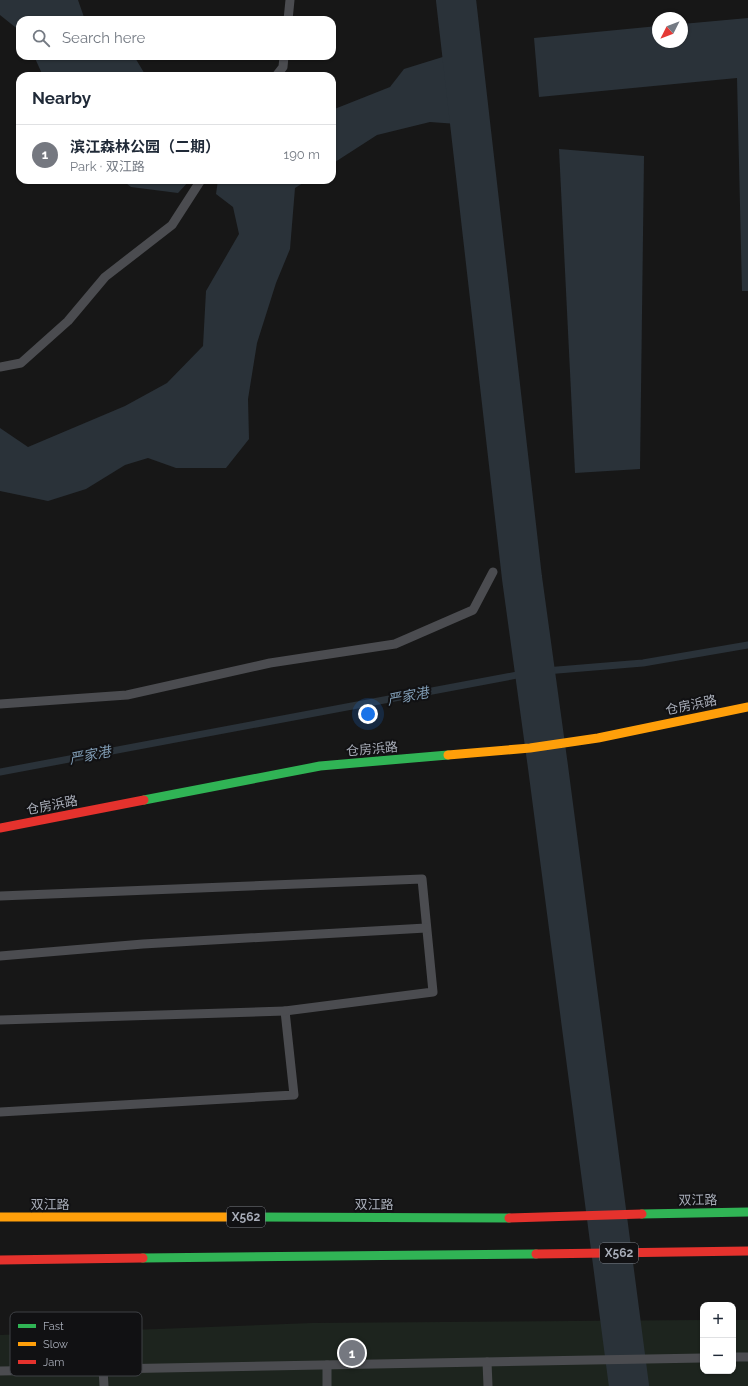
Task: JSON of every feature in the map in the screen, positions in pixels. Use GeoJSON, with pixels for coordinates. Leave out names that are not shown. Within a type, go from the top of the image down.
{"type":"FeatureCollection","features":[{"type":"Feature","properties":{"kind":"main road","name":"仓房浜路"},"geometry":{"type":"LineString","coordinates":[[0,828],[320,766],[530,748],[598,738],[748,707]]}},
{"type":"Feature","properties":{"kind":"main road","name":"双江路"},"geometry":{"type":"LineString","coordinates":[[0,1216],[492,1218],[748,1212]]}},
{"type":"Feature","properties":{"kind":"main road","name":"X562"},"geometry":{"type":"LineString","coordinates":[[0,1260],[748,1252]]}},
{"type":"Feature","properties":{"kind":"lane"},"geometry":{"type":"LineString","coordinates":[[288,16],[290,0]]}},
{"type":"Feature","properties":{"kind":"lane"},"geometry":{"type":"LineString","coordinates":[[279,72],[283,67],[284,60]]}},
{"type":"Feature","properties":{"kind":"lane"},"geometry":{"type":"LineString","coordinates":[[0,367],[21,363],[68,321],[105,277],[172,225],[198,184]]}},
{"type":"Feature","properties":{"kind":"lane"},"geometry":{"type":"LineString","coordinates":[[0,704],[127,695],[270,663],[395,644],[474,610],[494,572]]}},
{"type":"Feature","properties":{"kind":"lane"},"geometry":{"type":"LineString","coordinates":[[0,896],[422,879],[433,992],[285,1011],[0,1020]]}},
{"type":"Feature","properties":{"kind":"lane"},"geometry":{"type":"LineString","coordinates":[[0,956],[143,944],[426,928]]}},
{"type":"Feature","properties":{"kind":"lane"},"geometry":{"type":"LineString","coordinates":[[0,1112],[294,1095],[285,1011]]}},
{"type":"Feature","properties":{"kind":"lane"},"geometry":{"type":"LineString","coordinates":[[736,1357],[748,1357]]}},
{"type":"Feature","properties":{"kind":"lane"},"geometry":{"type":"LineString","coordinates":[[142,1368],[700,1358]]}},
{"type":"Feature","properties":{"kind":"lane"},"geometry":{"type":"LineString","coordinates":[[487,1362],[488,1386]]}},
{"type":"Feature","properties":{"kind":"lane"},"geometry":{"type":"LineString","coordinates":[[327,1365],[327,1386]]}},
{"type":"Feature","properties":{"kind":"lane"},"geometry":{"type":"LineString","coordinates":[[0,1371],[10,1371]]}},
{"type":"Feature","properties":{"kind":"shaded area"},"geometry":{"type":"Polygon","coordinates":[[[0,0],[78,0],[84,16],[16,16],[16,28],[0,15],[0,0]]]}},
{"type":"Feature","properties":{"kind":"shaded area"},"geometry":{"type":"Polygon","coordinates":[[[748,18],[748,291],[742,291],[737,78],[539,97],[534,38],[652,27],[652,48],[688,48],[688,23],[748,18]]]}},
{"type":"Feature","properties":{"kind":"shaded area"},"geometry":{"type":"Polygon","coordinates":[[[462,51],[471,125],[430,122],[377,135],[336,161],[336,108],[390,87],[404,69],[462,51]]]}},
{"type":"Feature","properties":{"kind":"shaded area"},"geometry":{"type":"Polygon","coordinates":[[[36,60],[136,60],[144,72],[41,72],[36,60]]]}},
{"type":"Feature","properties":{"kind":"shaded area"},"geometry":{"type":"Polygon","coordinates":[[[559,149],[644,156],[640,469],[575,473],[559,149]]]}},
{"type":"Feature","properties":{"kind":"shaded area"},"geometry":{"type":"Polygon","coordinates":[[[127,184],[186,184],[178,193],[131,187],[127,184]]]}},
{"type":"Feature","properties":{"kind":"shaded area"},"geometry":{"type":"Polygon","coordinates":[[[217,184],[302,184],[295,188],[290,249],[276,283],[257,343],[248,399],[249,439],[226,468],[176,468],[148,458],[125,465],[86,489],[48,501],[0,491],[0,428],[28,447],[125,406],[167,383],[203,346],[206,291],[239,234],[233,207],[216,194],[217,184]]]}},
{"type":"Feature","properties":{"kind":"shaded area"},"geometry":{"type":"Polygon","coordinates":[[[700,1320],[700,1374],[736,1374],[736,1320],[748,1320],[748,1386],[0,1386],[0,1335],[10,1335],[10,1376],[142,1376],[142,1330],[312,1323],[700,1320]]]}},
{"type":"Feature","properties":{"kind":"waterway"},"geometry":{"type":"LineString","coordinates":[[456,0],[522,578],[629,1386]]}},
{"type":"Feature","properties":{"kind":"waterway","name":"严家港"},"geometry":{"type":"LineString","coordinates":[[0,772],[533,672],[643,663],[748,645]]}},
{"type":"Feature","properties":{"kind":"traffic: fast"},"geometry":{"type":"LineString","coordinates":[[144,800],[320,766],[448,755]]}},
{"type":"Feature","properties":{"kind":"traffic: fast"},"geometry":{"type":"LineString","coordinates":[[642,1214],[748,1212]]}},
{"type":"Feature","properties":{"kind":"traffic: fast"},"geometry":{"type":"LineString","coordinates":[[238,1217],[509,1218]]}},
{"type":"Feature","properties":{"kind":"traffic: fast"},"geometry":{"type":"LineString","coordinates":[[143,1258],[536,1254]]}},
{"type":"Feature","properties":{"kind":"traffic: slow"},"geometry":{"type":"LineString","coordinates":[[448,755],[530,748],[598,738],[748,707]]}},
{"type":"Feature","properties":{"kind":"traffic: slow"},"geometry":{"type":"LineString","coordinates":[[0,1217],[238,1217]]}},
{"type":"Feature","properties":{"kind":"traffic: jam"},"geometry":{"type":"LineString","coordinates":[[0,828],[144,800]]}},
{"type":"Feature","properties":{"kind":"traffic: jam"},"geometry":{"type":"LineString","coordinates":[[509,1218],[642,1214]]}},
{"type":"Feature","properties":{"kind":"traffic: jam"},"geometry":{"type":"LineString","coordinates":[[536,1254],[748,1251]]}},
{"type":"Feature","properties":{"kind":"traffic: jam"},"geometry":{"type":"LineString","coordinates":[[0,1260],[143,1258]]}},
{"type":"Feature","properties":{"kind":"place","name":"滨江森林公园（二期）"},"geometry":{"type":"Point","coordinates":[352,1353]}}]}
